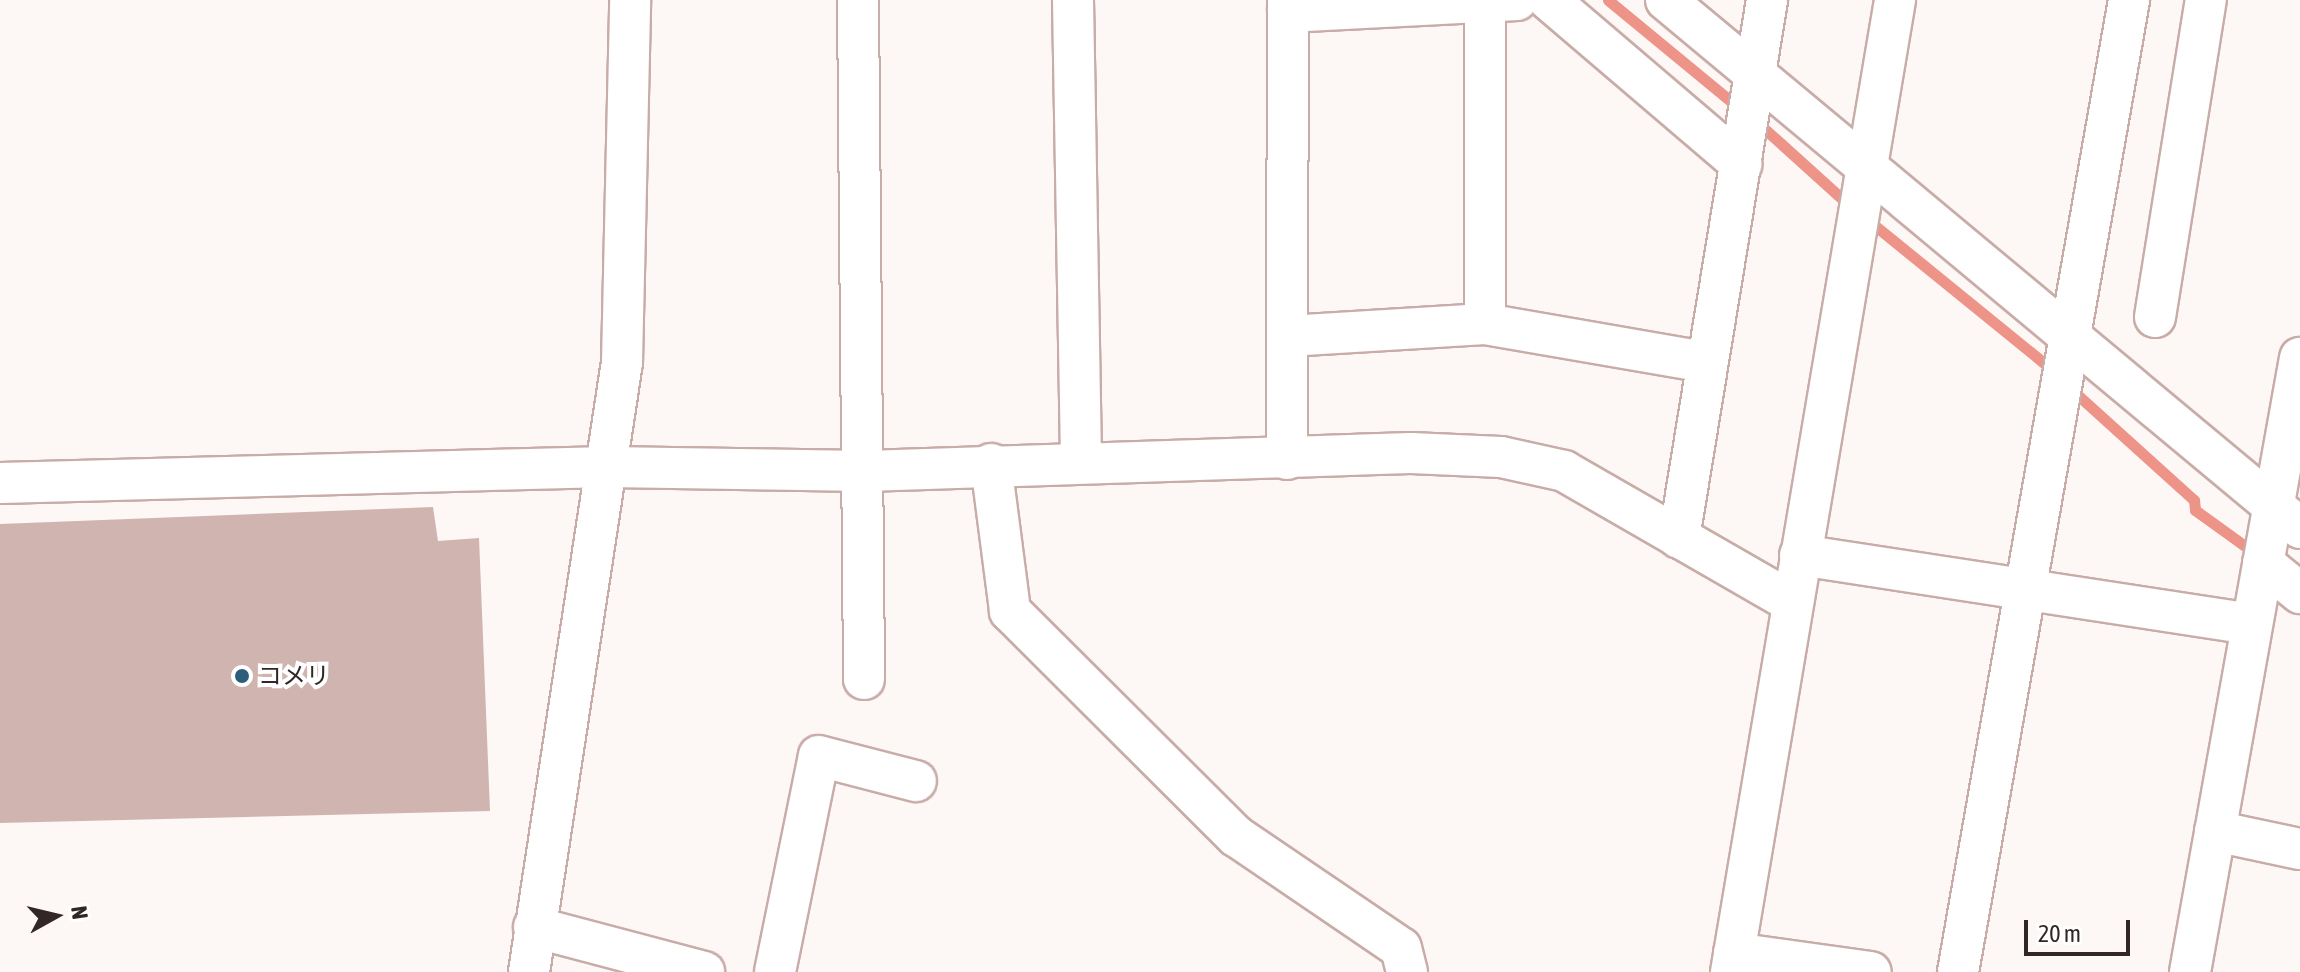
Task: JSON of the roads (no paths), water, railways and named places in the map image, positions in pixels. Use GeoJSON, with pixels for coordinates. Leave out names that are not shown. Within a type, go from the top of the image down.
{"type":"FeatureCollection","features":[{"type":"Feature","properties":{"kind":"street"},"geometry":{"type":"LineString","coordinates":[[529,972],[608,467],[630,245],[630,0]]}},
{"type":"Feature","properties":{"kind":"street"},"geometry":{"type":"LineString","coordinates":[[858,0],[866,471],[864,679]]}},
{"type":"Feature","properties":{"kind":"street"},"geometry":{"type":"LineString","coordinates":[[1073,0],[1081,463]]}},
{"type":"Feature","properties":{"kind":"street"},"geometry":{"type":"LineString","coordinates":[[1549,0],[1741,164]]}},
{"type":"Feature","properties":{"kind":"street"},"geometry":{"type":"LineString","coordinates":[[1666,0],[1754,78],[2287,516]]}},
{"type":"Feature","properties":{"kind":"street"},"geometry":{"type":"LineString","coordinates":[[1679,538],[1767,0]]}},
{"type":"Feature","properties":{"kind":"street"},"geometry":{"type":"LineString","coordinates":[[1871,972],[1732,963],[1895,0]]}},
{"type":"Feature","properties":{"kind":"street"},"geometry":{"type":"LineString","coordinates":[[1958,972],[2129,0]]}},
{"type":"Feature","properties":{"kind":"street"},"geometry":{"type":"LineString","coordinates":[[2155,317],[2206,0]]}},
{"type":"Feature","properties":{"kind":"street"},"geometry":{"type":"LineString","coordinates":[[1287,459],[1288,6],[1501,1],[1485,324]]}},
{"type":"Feature","properties":{"kind":"street"},"geometry":{"type":"LineString","coordinates":[[1288,336],[1485,324],[1694,360]]}},
{"type":"Feature","properties":{"kind":"street"},"geometry":{"type":"LineString","coordinates":[[2190,972],[2263,563],[2287,516],[2300,358]]}},
{"type":"Feature","properties":{"kind":"street"},"geometry":{"type":"LineString","coordinates":[[0,483],[608,467],[866,471],[991,464],[1501,457],[1564,471],[1792,602]]}},
{"type":"Feature","properties":{"kind":"street"},"geometry":{"type":"LineString","coordinates":[[991,464],[1010,611],[1236,836],[1401,948],[1407,972]]}},
{"type":"Feature","properties":{"kind":"street"},"geometry":{"type":"LineString","coordinates":[[1800,555],[2252,624]]}},
{"type":"Feature","properties":{"kind":"street"},"geometry":{"type":"LineString","coordinates":[[2263,563],[2300,593]]}},
{"type":"Feature","properties":{"kind":"street"},"geometry":{"type":"LineString","coordinates":[[775,972],[819,756],[916,781]]}},
{"type":"Feature","properties":{"kind":"street"},"geometry":{"type":"LineString","coordinates":[[2215,831],[2300,849]]}},
{"type":"Feature","properties":{"kind":"street"},"geometry":{"type":"LineString","coordinates":[[534,927],[704,972]]}},
{"type":"Feature","properties":{"kind":"waterway"},"geometry":{"type":"LineString","coordinates":[[1608,0],[1740,109]]}},
{"type":"Feature","properties":{"kind":"waterway"},"geometry":{"type":"LineString","coordinates":[[1757,122],[1851,207]]}},
{"type":"Feature","properties":{"kind":"waterway"},"geometry":{"type":"LineString","coordinates":[[1868,220],[2056,373]]}},
{"type":"Feature","properties":{"kind":"waterway"},"geometry":{"type":"LineString","coordinates":[[2071,389],[2194,500],[2195,510],[2256,554]]}},
{"type":"Feature","properties":{"kind":"place","name":"コメリ"},"geometry":{"type":"Point","coordinates":[242,676]}}]}
